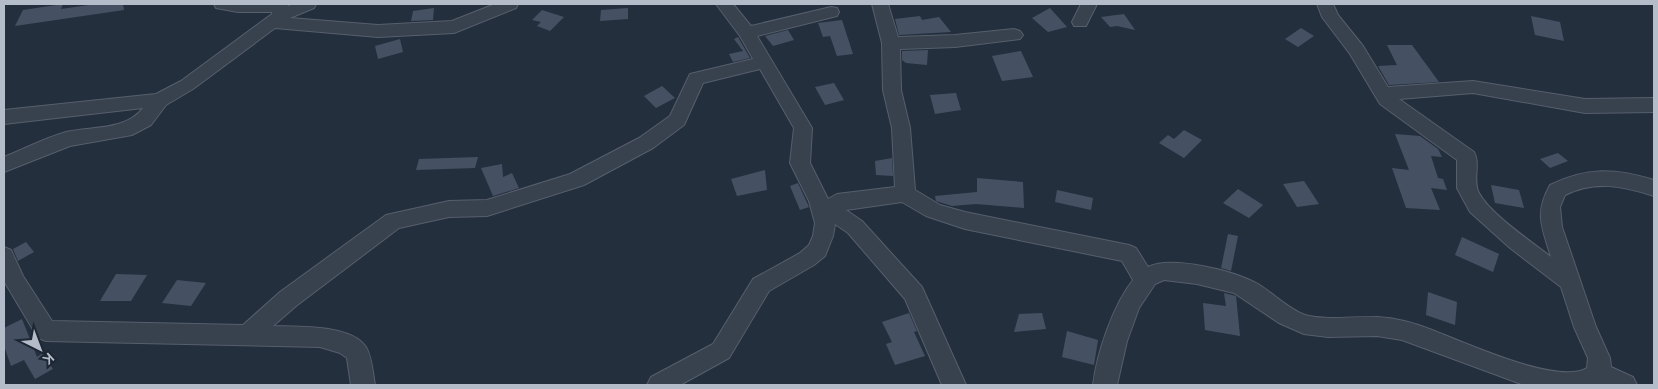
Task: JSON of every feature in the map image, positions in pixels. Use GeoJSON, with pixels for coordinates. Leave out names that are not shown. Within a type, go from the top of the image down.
{"type":"FeatureCollection","features":[{"type":"Feature","properties":{"kind":"street"},"geometry":{"type":"LineString","coordinates":[[222,4],[238,8],[280,6],[276,19]]}},
{"type":"Feature","properties":{"kind":"street"},"geometry":{"type":"LineString","coordinates":[[4,165],[67,139],[125,130],[144,120],[160,100],[187,85],[276,19],[308,4]]}},
{"type":"Feature","properties":{"kind":"street"},"geometry":{"type":"LineString","coordinates":[[276,19],[378,31],[454,26],[510,4]]}},
{"type":"Feature","properties":{"kind":"street"},"geometry":{"type":"LineString","coordinates":[[659,385],[720,351],[761,285],[807,259],[818,250],[824,236],[825,223],[819,200],[800,163],[803,128],[765,62],[724,4]]}},
{"type":"Feature","properties":{"kind":"street"},"geometry":{"type":"LineString","coordinates":[[880,4],[891,44],[892,90],[901,128],[905,194]]}},
{"type":"Feature","properties":{"kind":"street"},"geometry":{"type":"LineString","coordinates":[[1080,22],[1089,4]]}},
{"type":"Feature","properties":{"kind":"street"},"geometry":{"type":"LineString","coordinates":[[746,33],[831,12]]}},
{"type":"Feature","properties":{"kind":"street"},"geometry":{"type":"LineString","coordinates":[[1324,16],[1357,50],[1386,99],[1467,157],[1464,180],[1471,200],[1550,269],[1572,283]]}},
{"type":"Feature","properties":{"kind":"street"},"geometry":{"type":"LineString","coordinates":[[891,44],[955,41],[1014,35]]}},
{"type":"Feature","properties":{"kind":"street"},"geometry":{"type":"LineString","coordinates":[[248,335],[288,298],[393,221],[449,209],[487,208],[577,180],[646,143],[677,120],[696,78],[765,62]]}},
{"type":"Feature","properties":{"kind":"street"},"geometry":{"type":"LineString","coordinates":[[1383,94],[1473,87],[1585,106],[1654,105]]}},
{"type":"Feature","properties":{"kind":"street"},"geometry":{"type":"LineString","coordinates":[[4,117],[160,100]]}},
{"type":"Feature","properties":{"kind":"street"},"geometry":{"type":"LineString","coordinates":[[1606,379],[1552,227],[1550,207],[1557,190],[1578,180],[1611,179],[1641,183],[1654,188]]}},
{"type":"Feature","properties":{"kind":"street"},"geometry":{"type":"LineString","coordinates":[[954,385],[914,294],[855,226],[835,213],[837,202],[905,194],[918,204],[940,213],[1070,242],[1101,246],[1129,254],[1144,279]]}},
{"type":"Feature","properties":{"kind":"street"},"geometry":{"type":"LineString","coordinates":[[4,256],[14,280],[46,331],[320,336],[347,345],[357,353],[361,366],[363,385]]}},
{"type":"Feature","properties":{"kind":"street"},"geometry":{"type":"LineString","coordinates":[[1105,385],[1106,370],[1115,337],[1144,279],[1157,272],[1180,272],[1239,286],[1302,323],[1340,328],[1378,326],[1402,330],[1479,359],[1547,380],[1584,381],[1606,379],[1625,385]]}},
{"type":"Feature","properties":{"kind":"building"},"geometry":{"type":"Polygon","coordinates":[[[63,4],[61,9],[96,4],[123,4],[124,10],[15,26],[23,10],[63,4]]]}},
{"type":"Feature","properties":{"kind":"building"},"geometry":{"type":"Polygon","coordinates":[[[434,8],[433,20],[411,21],[413,11],[434,8]]]}},
{"type":"Feature","properties":{"kind":"building"},"geometry":{"type":"Polygon","coordinates":[[[628,8],[628,19],[600,21],[601,10],[628,8]]]}},
{"type":"Feature","properties":{"kind":"building"},"geometry":{"type":"Polygon","coordinates":[[[1050,8],[1067,27],[1048,32],[1032,18],[1050,8]]]}},
{"type":"Feature","properties":{"kind":"building"},"geometry":{"type":"Polygon","coordinates":[[[542,10],[564,17],[550,31],[537,26],[541,22],[532,20],[542,10]]]}},
{"type":"Feature","properties":{"kind":"building"},"geometry":{"type":"Polygon","coordinates":[[[1124,14],[1135,30],[1117,26],[1110,27],[1101,17],[1124,14]]]}},
{"type":"Feature","properties":{"kind":"building"},"geometry":{"type":"Polygon","coordinates":[[[920,16],[922,20],[939,17],[951,32],[899,35],[895,19],[920,16]]]}},
{"type":"Feature","properties":{"kind":"building"},"geometry":{"type":"Polygon","coordinates":[[[1531,16],[1560,22],[1564,41],[1535,35],[1531,16]]]}},
{"type":"Feature","properties":{"kind":"building"},"geometry":{"type":"Polygon","coordinates":[[[842,20],[853,54],[837,56],[830,36],[823,37],[818,23],[842,20]]]}},
{"type":"Feature","properties":{"kind":"building"},"geometry":{"type":"Polygon","coordinates":[[[1301,28],[1314,36],[1298,47],[1285,39],[1301,28]]]}},
{"type":"Feature","properties":{"kind":"building"},"geometry":{"type":"Polygon","coordinates":[[[788,30],[794,40],[773,46],[765,36],[788,30]]]}},
{"type":"Feature","properties":{"kind":"building"},"geometry":{"type":"Polygon","coordinates":[[[738,37],[750,58],[733,62],[729,54],[743,51],[734,39],[738,37]]]}},
{"type":"Feature","properties":{"kind":"building"},"geometry":{"type":"Polygon","coordinates":[[[400,39],[403,52],[378,59],[375,46],[400,39]]]}},
{"type":"Feature","properties":{"kind":"building"},"geometry":{"type":"Polygon","coordinates":[[[1387,45],[1412,45],[1439,82],[1389,85],[1378,66],[1397,65],[1387,45]]]}},
{"type":"Feature","properties":{"kind":"building"},"geometry":{"type":"Polygon","coordinates":[[[928,50],[927,65],[906,63],[902,60],[902,51],[928,50]]]}},
{"type":"Feature","properties":{"kind":"building"},"geometry":{"type":"Polygon","coordinates":[[[1021,51],[1033,77],[1002,81],[992,56],[1021,51]]]}},
{"type":"Feature","properties":{"kind":"building"},"geometry":{"type":"Polygon","coordinates":[[[834,83],[844,100],[825,105],[815,87],[834,83]]]}},
{"type":"Feature","properties":{"kind":"building"},"geometry":{"type":"Polygon","coordinates":[[[662,86],[675,98],[656,108],[644,96],[662,86]]]}},
{"type":"Feature","properties":{"kind":"building"},"geometry":{"type":"Polygon","coordinates":[[[956,93],[961,110],[935,114],[930,95],[956,93]]]}},
{"type":"Feature","properties":{"kind":"building"},"geometry":{"type":"Polygon","coordinates":[[[1184,130],[1202,140],[1184,158],[1159,143],[1168,135],[1174,139],[1184,130]]]}},
{"type":"Feature","properties":{"kind":"building"},"geometry":{"type":"Polygon","coordinates":[[[1395,134],[1420,136],[1438,149],[1442,157],[1431,156],[1438,178],[1443,179],[1447,190],[1431,188],[1440,210],[1406,208],[1392,168],[1409,170],[1395,134]]]}},
{"type":"Feature","properties":{"kind":"building"},"geometry":{"type":"Polygon","coordinates":[[[1558,153],[1568,161],[1550,168],[1540,159],[1558,153]]]}},
{"type":"Feature","properties":{"kind":"building"},"geometry":{"type":"Polygon","coordinates":[[[478,157],[475,168],[416,170],[419,159],[478,157]]]}},
{"type":"Feature","properties":{"kind":"building"},"geometry":{"type":"Polygon","coordinates":[[[892,158],[893,176],[876,175],[875,161],[892,158]]]}},
{"type":"Feature","properties":{"kind":"building"},"geometry":{"type":"Polygon","coordinates":[[[502,164],[503,177],[512,173],[519,188],[493,196],[481,168],[502,164]]]}},
{"type":"Feature","properties":{"kind":"building"},"geometry":{"type":"Polygon","coordinates":[[[765,170],[767,190],[737,196],[731,179],[765,170]]]}},
{"type":"Feature","properties":{"kind":"building"},"geometry":{"type":"Polygon","coordinates":[[[977,178],[1023,182],[1024,208],[976,204],[952,206],[936,201],[935,196],[977,192],[977,178]]]}},
{"type":"Feature","properties":{"kind":"building"},"geometry":{"type":"Polygon","coordinates":[[[1304,181],[1319,204],[1297,207],[1283,184],[1304,181]]]}},
{"type":"Feature","properties":{"kind":"building"},"geometry":{"type":"Polygon","coordinates":[[[798,183],[809,207],[800,210],[790,186],[798,183]]]}},
{"type":"Feature","properties":{"kind":"building"},"geometry":{"type":"Polygon","coordinates":[[[1491,185],[1519,190],[1524,208],[1495,203],[1491,185]]]}},
{"type":"Feature","properties":{"kind":"building"},"geometry":{"type":"Polygon","coordinates":[[[1238,189],[1263,205],[1249,218],[1223,203],[1238,189]]]}},
{"type":"Feature","properties":{"kind":"building"},"geometry":{"type":"Polygon","coordinates":[[[1057,190],[1093,198],[1091,210],[1055,202],[1057,190]]]}},
{"type":"Feature","properties":{"kind":"building"},"geometry":{"type":"Polygon","coordinates":[[[1228,234],[1238,236],[1231,271],[1221,268],[1228,234]]]}},
{"type":"Feature","properties":{"kind":"building"},"geometry":{"type":"Polygon","coordinates":[[[1462,237],[1499,254],[1493,272],[1455,255],[1462,237]]]}},
{"type":"Feature","properties":{"kind":"building"},"geometry":{"type":"Polygon","coordinates":[[[26,242],[34,252],[18,261],[13,249],[26,242]]]}},
{"type":"Feature","properties":{"kind":"building"},"geometry":{"type":"Polygon","coordinates":[[[116,274],[147,275],[131,301],[100,301],[116,274]]]}},
{"type":"Feature","properties":{"kind":"building"},"geometry":{"type":"Polygon","coordinates":[[[177,280],[206,283],[191,306],[162,303],[177,280]]]}},
{"type":"Feature","properties":{"kind":"building"},"geometry":{"type":"Polygon","coordinates":[[[1428,292],[1457,302],[1455,325],[1426,315],[1428,292]]]}},
{"type":"Feature","properties":{"kind":"building"},"geometry":{"type":"Polygon","coordinates":[[[1224,293],[1236,296],[1240,336],[1205,330],[1203,303],[1226,306],[1224,293]]]}},
{"type":"Feature","properties":{"kind":"building"},"geometry":{"type":"Polygon","coordinates":[[[909,313],[917,331],[914,332],[925,356],[895,365],[886,344],[892,342],[882,322],[909,313]]]}},
{"type":"Feature","properties":{"kind":"building"},"geometry":{"type":"Polygon","coordinates":[[[1042,313],[1046,329],[1014,332],[1019,314],[1042,313]]]}},
{"type":"Feature","properties":{"kind":"building"},"geometry":{"type":"Polygon","coordinates":[[[22,319],[37,357],[43,353],[53,369],[35,379],[24,360],[11,366],[4,346],[4,328],[22,319]]]}},
{"type":"Feature","properties":{"kind":"building"},"geometry":{"type":"Polygon","coordinates":[[[1067,331],[1098,340],[1094,365],[1062,357],[1067,331]]]}}]}
